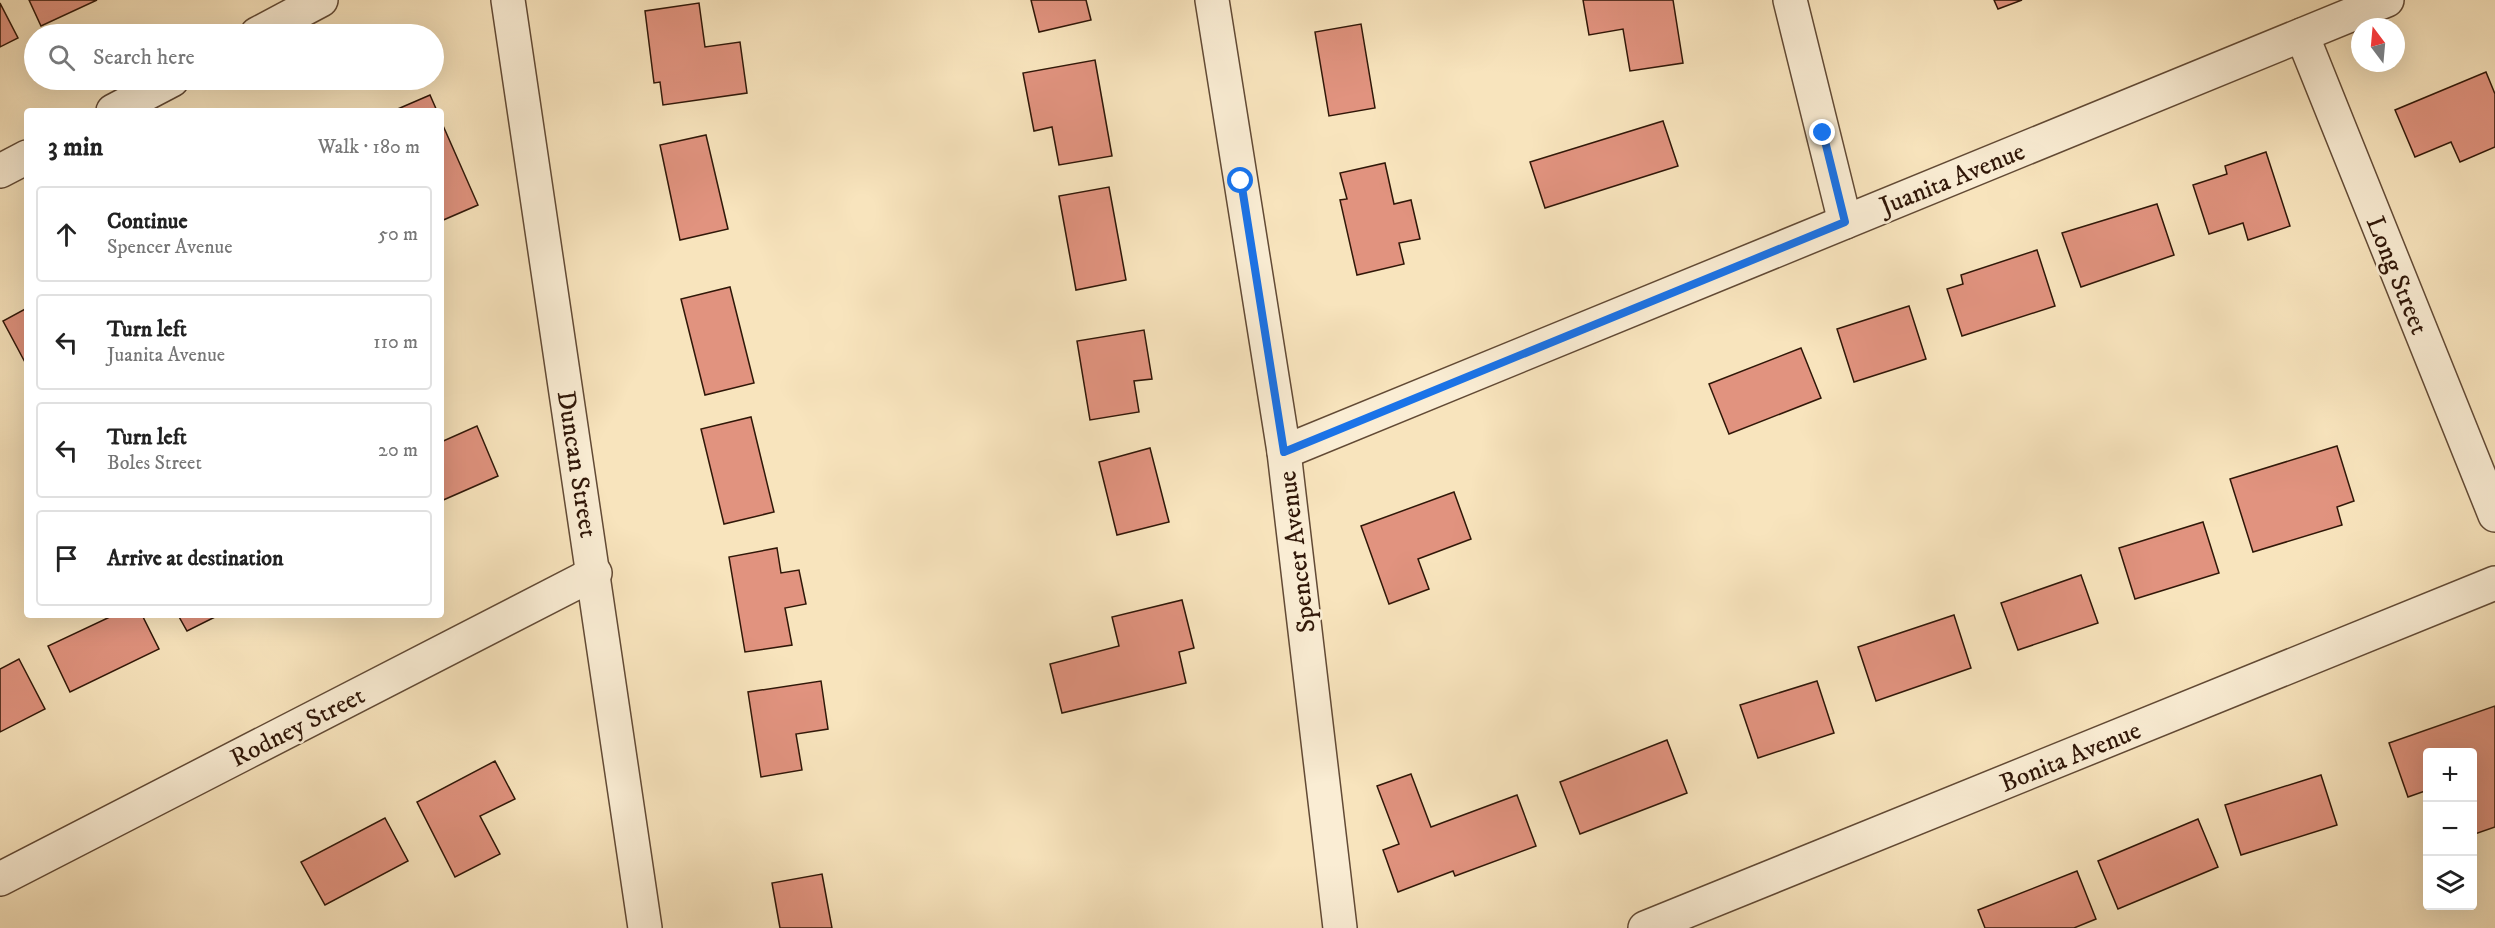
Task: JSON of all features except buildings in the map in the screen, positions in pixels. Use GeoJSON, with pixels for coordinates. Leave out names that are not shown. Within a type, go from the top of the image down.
{"type":"FeatureCollection","features":[{"type":"Feature","properties":{"kind":"street"},"geometry":{"type":"LineString","coordinates":[[276,24],[321,0]]}},
{"type":"Feature","properties":{"kind":"street","name":"Duncan Street"},"geometry":{"type":"LineString","coordinates":[[508,0],[595,573],[645,928]]}},
{"type":"Feature","properties":{"kind":"street","name":"Spencer Avenue"},"geometry":{"type":"LineString","coordinates":[[1212,0],[1284,452],[1340,928]]}},
{"type":"Feature","properties":{"kind":"street"},"geometry":{"type":"LineString","coordinates":[[1790,0],[1845,222]]}},
{"type":"Feature","properties":{"kind":"street","name":"Juanita Avenue"},"geometry":{"type":"LineString","coordinates":[[1284,452],[2387,0]]}},
{"type":"Feature","properties":{"kind":"street","name":"Long Street"},"geometry":{"type":"LineString","coordinates":[[2302,35],[2495,515]]}},
{"type":"Feature","properties":{"kind":"street"},"geometry":{"type":"LineString","coordinates":[[119,108],[153,90]]}},
{"type":"Feature","properties":{"kind":"street"},"geometry":{"type":"LineString","coordinates":[[0,171],[24,159]]}},
{"type":"Feature","properties":{"kind":"street","name":"Rodney Street"},"geometry":{"type":"LineString","coordinates":[[0,879],[595,573]]}},
{"type":"Feature","properties":{"kind":"street","name":"Bonita Avenue"},"geometry":{"type":"LineString","coordinates":[[1645,928],[2495,583]]}},
{"type":"Feature","properties":{"kind":"route"},"geometry":{"type":"LineString","coordinates":[[1241,181],[1284,452],[1845,222],[1823,133]]}}]}
